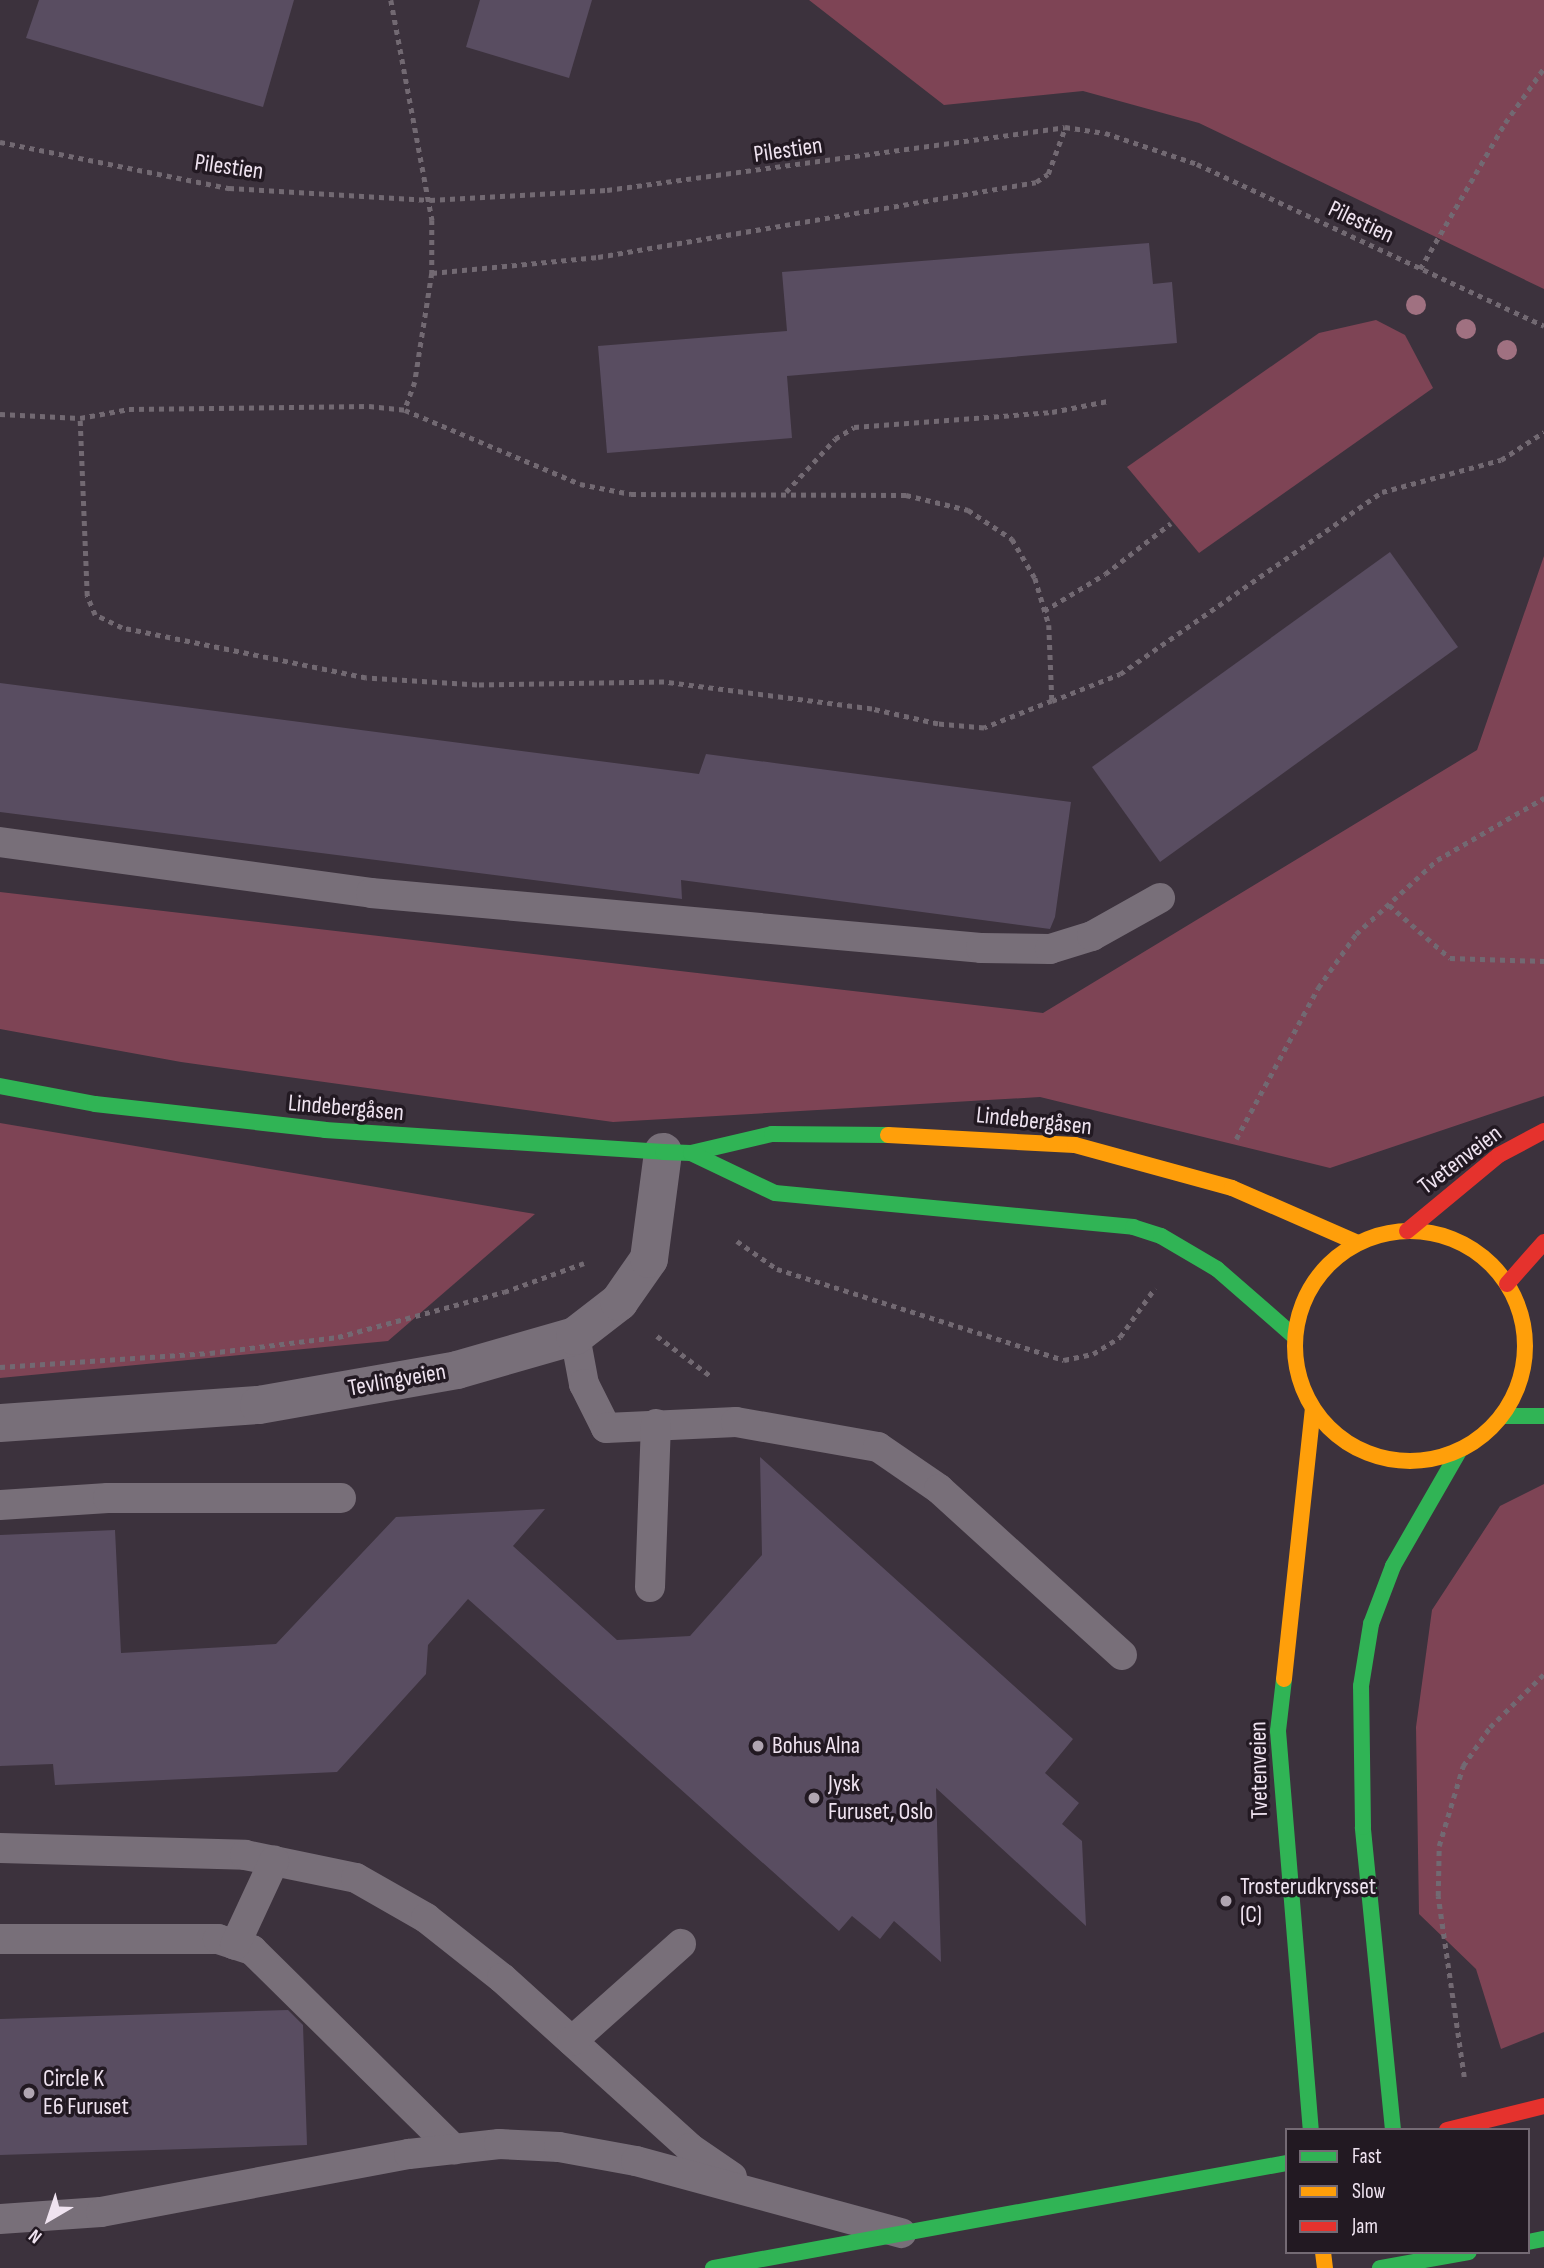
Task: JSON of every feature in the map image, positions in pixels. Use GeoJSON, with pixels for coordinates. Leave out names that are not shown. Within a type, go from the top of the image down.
{"type":"FeatureCollection","features":[{"type":"Feature","properties":{"kind":"main road","name":"Lindebergåsen"},"geometry":{"type":"LineString","coordinates":[[0,1086],[95,1104],[325,1130],[677,1153],[772,1134],[964,1136],[1075,1145],[1232,1188],[1358,1243]]}},
{"type":"Feature","properties":{"kind":"main road","name":"Tvetenveien"},"geometry":{"type":"LineString","coordinates":[[1407,1231],[1499,1155],[1544,1131]]}},
{"type":"Feature","properties":{"kind":"main road","name":"Lindebergåsen"},"geometry":{"type":"LineString","coordinates":[[677,1153],[775,1193],[965,1207],[1133,1227],[1161,1236],[1217,1269],[1295,1337]]}},
{"type":"Feature","properties":{"kind":"main road","name":"Tvetenveien"},"geometry":{"type":"LineString","coordinates":[[1393,2128],[1363,1827],[1361,1686],[1371,1624],[1392,1566],[1459,1451],[1502,1416],[1517,1389],[1525,1358],[1511,1290],[1480,1255],[1446,1237],[1407,1231],[1358,1243],[1314,1282],[1295,1337],[1298,1374],[1313,1409],[1353,1446],[1378,1457],[1406,1461],[1459,1451]]}},
{"type":"Feature","properties":{"kind":"main road"},"geometry":{"type":"LineString","coordinates":[[1534,1303],[1511,1290],[1544,1242]]}},
{"type":"Feature","properties":{"kind":"main road","name":"Tvetenveien"},"geometry":{"type":"LineString","coordinates":[[1311,2128],[1278,1731],[1313,1409]]}},
{"type":"Feature","properties":{"kind":"main road"},"geometry":{"type":"LineString","coordinates":[[1502,1416],[1544,1416]]}},
{"type":"Feature","properties":{"kind":"main road"},"geometry":{"type":"LineString","coordinates":[[1455,2128],[1544,2106]]}},
{"type":"Feature","properties":{"kind":"main road"},"geometry":{"type":"LineString","coordinates":[[713,2268],[1285,2163]]}},
{"type":"Feature","properties":{"kind":"main road"},"geometry":{"type":"LineString","coordinates":[[1380,2268],[1458,2254]]}},
{"type":"Feature","properties":{"kind":"street","name":"Tevlingveien"},"geometry":{"type":"LineString","coordinates":[[0,1423],[259,1405],[457,1370],[575,1336],[619,1302],[649,1259],[677,1153]]}},
{"type":"Feature","properties":{"kind":"lane"},"geometry":{"type":"LineString","coordinates":[[0,842],[371,893],[981,948],[1050,949],[1092,936],[1160,898]]}},
{"type":"Feature","properties":{"kind":"lane"},"geometry":{"type":"LineString","coordinates":[[575,1336],[584,1384],[606,1428],[736,1422],[878,1447],[939,1489],[1122,1656]]}},
{"type":"Feature","properties":{"kind":"lane"},"geometry":{"type":"LineString","coordinates":[[650,1587],[656,1424]]}},
{"type":"Feature","properties":{"kind":"lane"},"geometry":{"type":"LineString","coordinates":[[0,1506],[108,1498],[341,1498]]}},
{"type":"Feature","properties":{"kind":"lane"},"geometry":{"type":"LineString","coordinates":[[0,1848],[232,1854],[356,1878],[426,1918],[572,2041],[690,2148],[746,2187]]}},
{"type":"Feature","properties":{"kind":"lane"},"geometry":{"type":"LineString","coordinates":[[235,1945],[275,1861]]}},
{"type":"Feature","properties":{"kind":"lane"},"geometry":{"type":"LineString","coordinates":[[0,1939],[218,1939],[252,1950],[454,2149]]}},
{"type":"Feature","properties":{"kind":"lane"},"geometry":{"type":"LineString","coordinates":[[572,2041],[681,1944]]}},
{"type":"Feature","properties":{"kind":"lane"},"geometry":{"type":"LineString","coordinates":[[0,2220],[100,2212],[454,2149],[559,2147],[746,2187],[905,2234]]}},
{"type":"Feature","properties":{"kind":"path"},"geometry":{"type":"LineString","coordinates":[[391,0],[430,200],[432,273],[415,382],[405,410]]}},
{"type":"Feature","properties":{"kind":"path"},"geometry":{"type":"LineString","coordinates":[[1420,269],[1505,123],[1544,68]]}},
{"type":"Feature","properties":{"kind":"path"},"geometry":{"type":"LineString","coordinates":[[432,273],[598,257],[1035,182],[1048,174],[1065,127]]}},
{"type":"Feature","properties":{"kind":"path","name":"Pilestien"},"geometry":{"type":"LineString","coordinates":[[0,142],[229,188],[430,200],[607,190],[1065,127],[1105,133],[1197,164],[1544,326]]}},
{"type":"Feature","properties":{"kind":"path"},"geometry":{"type":"LineString","coordinates":[[786,493],[854,426],[1052,412],[1108,401]]}},
{"type":"Feature","properties":{"kind":"path"},"geometry":{"type":"LineString","coordinates":[[0,414],[80,418],[129,409],[405,410],[580,484],[631,494],[906,495],[968,510],[1012,539],[1035,578],[1044,611],[1052,701]]}},
{"type":"Feature","properties":{"kind":"path"},"geometry":{"type":"LineString","coordinates":[[80,418],[87,596],[95,615],[122,628],[366,678],[477,685],[664,682],[972,727],[1014,720],[1052,701],[1120,674],[1382,492],[1501,460],[1544,433]]}},
{"type":"Feature","properties":{"kind":"path"},"geometry":{"type":"LineString","coordinates":[[1044,611],[1105,574],[1171,523]]}},
{"type":"Feature","properties":{"kind":"path"},"geometry":{"type":"LineString","coordinates":[[1277,1059],[1356,934],[1437,860],[1544,798]]}},
{"type":"Feature","properties":{"kind":"path"},"geometry":{"type":"LineString","coordinates":[[1390,905],[1450,958],[1544,961]]}},
{"type":"Feature","properties":{"kind":"path"},"geometry":{"type":"LineString","coordinates":[[737,1241],[776,1269],[895,1310],[1040,1355],[1064,1360],[1093,1354]]}},
{"type":"Feature","properties":{"kind":"path"},"geometry":{"type":"LineString","coordinates":[[0,1367],[210,1353],[338,1337],[503,1292],[598,1258]]}},
{"type":"Feature","properties":{"kind":"path"},"geometry":{"type":"LineString","coordinates":[[657,1336],[733,1393],[736,1422]]}},
{"type":"Feature","properties":{"kind":"path"},"geometry":{"type":"LineString","coordinates":[[1463,2068],[1438,1896],[1441,1835],[1463,1766],[1490,1727],[1544,1674]]}},
{"type":"Feature","properties":{"kind":"shaded area"},"geometry":{"type":"Polygon","coordinates":[[[809,0],[1544,0],[1544,289],[1199,123],[1083,91],[944,105],[809,0]]]}},
{"type":"Feature","properties":{"kind":"shaded area"},"geometry":{"type":"Polygon","coordinates":[[[1376,320],[1405,335],[1433,388],[1199,553],[1127,467],[1319,333],[1376,320]]]}},
{"type":"Feature","properties":{"kind":"shaded area"},"geometry":{"type":"Polygon","coordinates":[[[1544,556],[1544,1096],[1330,1168],[1040,1097],[613,1122],[181,1062],[0,1029],[0,892],[1043,1013],[1477,750],[1544,556]]]}},
{"type":"Feature","properties":{"kind":"shaded area"},"geometry":{"type":"Polygon","coordinates":[[[0,1123],[535,1214],[388,1341],[0,1378],[0,1123]]]}},
{"type":"Feature","properties":{"kind":"shaded area"},"geometry":{"type":"Polygon","coordinates":[[[1544,1484],[1544,2032],[1501,2049],[1476,1969],[1419,1914],[1416,1727],[1432,1610],[1500,1506],[1544,1484]]]}},
{"type":"Feature","properties":{"kind":"building"},"geometry":{"type":"Polygon","coordinates":[[[39,0],[294,0],[263,107],[26,38],[39,0]]]}},
{"type":"Feature","properties":{"kind":"building"},"geometry":{"type":"Polygon","coordinates":[[[480,0],[592,0],[569,78],[466,47],[480,0]]]}},
{"type":"Feature","properties":{"kind":"building"},"geometry":{"type":"Polygon","coordinates":[[[1149,243],[1153,284],[1172,282],[1177,343],[787,376],[792,438],[607,453],[598,346],[787,331],[782,272],[1149,243]]]}},
{"type":"Feature","properties":{"kind":"building"},"geometry":{"type":"Polygon","coordinates":[[[1390,552],[1458,647],[1160,862],[1092,767],[1390,552]]]}},
{"type":"Feature","properties":{"kind":"building"},"geometry":{"type":"Polygon","coordinates":[[[0,683],[699,774],[706,754],[1071,802],[1055,917],[1050,929],[681,880],[682,899],[0,812],[0,683]]]}},
{"type":"Feature","properties":{"kind":"building"},"geometry":{"type":"Polygon","coordinates":[[[760,1457],[1073,1739],[1045,1773],[1079,1803],[1062,1824],[1082,1841],[1086,1926],[936,1788],[941,1962],[894,1921],[880,1939],[852,1916],[839,1931],[468,1599],[428,1645],[426,1674],[337,1772],[55,1785],[53,1764],[0,1766],[0,1535],[115,1530],[121,1653],[276,1644],[396,1517],[545,1509],[513,1546],[617,1640],[690,1636],[762,1555],[760,1457]]]}},
{"type":"Feature","properties":{"kind":"building"},"geometry":{"type":"Polygon","coordinates":[[[288,2010],[303,2025],[307,2145],[0,2155],[0,2019],[288,2010]]]}},
{"type":"Feature","properties":{"kind":"traffic: fast"},"geometry":{"type":"LineString","coordinates":[[0,1086],[95,1104],[325,1130],[663,1152],[691,1153],[772,1134],[888,1135]]}},
{"type":"Feature","properties":{"kind":"traffic: fast"},"geometry":{"type":"LineString","coordinates":[[691,1153],[775,1193],[1133,1227],[1161,1236],[1217,1269],[1295,1337]]}},
{"type":"Feature","properties":{"kind":"traffic: fast"},"geometry":{"type":"LineString","coordinates":[[1502,1416],[1544,1416]]}},
{"type":"Feature","properties":{"kind":"traffic: fast"},"geometry":{"type":"LineString","coordinates":[[1393,2128],[1363,1827],[1361,1686],[1371,1624],[1393,1566],[1459,1451]]}},
{"type":"Feature","properties":{"kind":"traffic: fast"},"geometry":{"type":"LineString","coordinates":[[1284,1679],[1278,1731],[1311,2128]]}},
{"type":"Feature","properties":{"kind":"traffic: fast"},"geometry":{"type":"LineString","coordinates":[[713,2268],[1285,2163]]}},
{"type":"Feature","properties":{"kind":"traffic: fast"},"geometry":{"type":"LineString","coordinates":[[1530,2242],[1544,2239]]}},
{"type":"Feature","properties":{"kind":"traffic: fast"},"geometry":{"type":"LineString","coordinates":[[1380,2268],[1458,2254]]}},
{"type":"Feature","properties":{"kind":"traffic: slow"},"geometry":{"type":"LineString","coordinates":[[888,1135],[1075,1145],[1232,1188],[1358,1243]]}},
{"type":"Feature","properties":{"kind":"traffic: slow"},"geometry":{"type":"LineString","coordinates":[[1410,1231],[1454,1240],[1483,1257],[1499,1273],[1520,1313],[1525,1346],[1516,1390],[1499,1419],[1483,1435],[1443,1456],[1410,1461],[1366,1452],[1337,1435],[1321,1419],[1300,1379],[1295,1346],[1304,1302],[1321,1273],[1337,1257],[1377,1236],[1410,1231]]}},
{"type":"Feature","properties":{"kind":"traffic: slow"},"geometry":{"type":"LineString","coordinates":[[1284,1679],[1313,1409]]}},
{"type":"Feature","properties":{"kind":"traffic: slow"},"geometry":{"type":"LineString","coordinates":[[1323,2254],[1325,2268]]}},
{"type":"Feature","properties":{"kind":"traffic: jam"},"geometry":{"type":"LineString","coordinates":[[1407,1231],[1499,1155],[1544,1131]]}},
{"type":"Feature","properties":{"kind":"traffic: jam"},"geometry":{"type":"LineString","coordinates":[[1507,1284],[1544,1242]]}},
{"type":"Feature","properties":{"kind":"traffic: jam"},"geometry":{"type":"LineString","coordinates":[[1455,2128],[1544,2106]]}},
{"type":"Feature","properties":{"kind":"place","name":"Bohus Alna"},"geometry":{"type":"Point","coordinates":[758,1746]}},
{"type":"Feature","properties":{"kind":"place","name":"Jysk Furuset, Oslo"},"geometry":{"type":"Point","coordinates":[814,1798]}},
{"type":"Feature","properties":{"kind":"place","name":"Trosterudkrysset (C)"},"geometry":{"type":"Point","coordinates":[1226,1901]}},
{"type":"Feature","properties":{"kind":"place","name":"Circle K E6 Furuset"},"geometry":{"type":"Point","coordinates":[29,2093]}}]}
